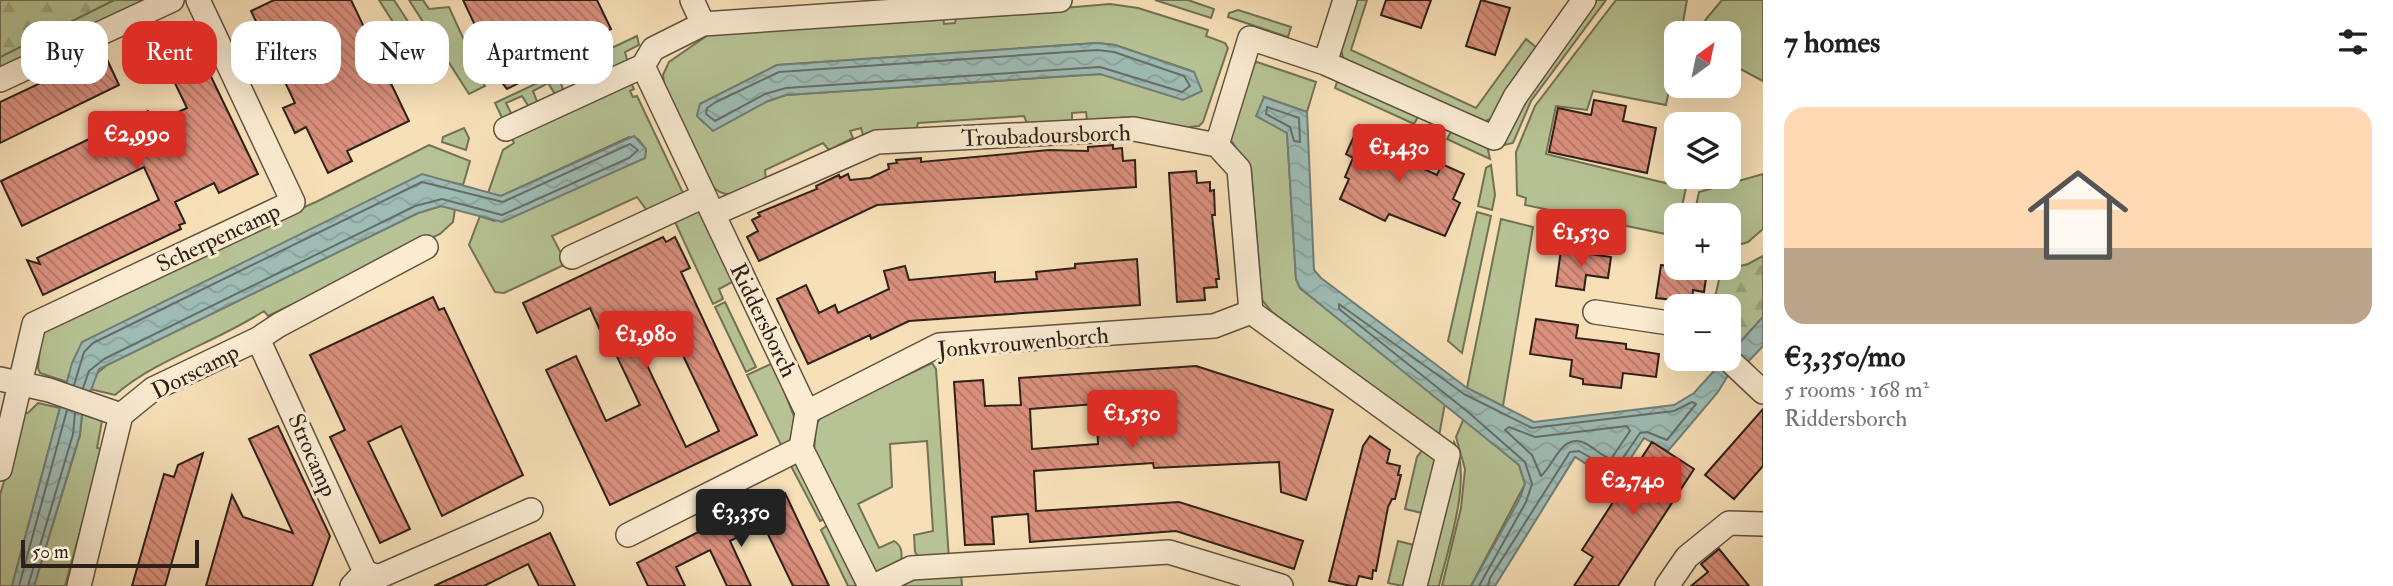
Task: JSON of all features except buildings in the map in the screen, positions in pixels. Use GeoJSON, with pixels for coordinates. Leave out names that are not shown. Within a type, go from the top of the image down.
{"type":"FeatureCollection","features":[{"type":"Feature","properties":{"kind":"street"},"geometry":{"type":"LineString","coordinates":[[0,80],[172,0]]}},
{"type":"Feature","properties":{"kind":"street","name":"Scherpencamp"},"geometry":{"type":"LineString","coordinates":[[10,381],[34,324],[293,202],[198,0]]}},
{"type":"Feature","properties":{"kind":"street"},"geometry":{"type":"LineString","coordinates":[[692,0],[704,24]]}},
{"type":"Feature","properties":{"kind":"street"},"geometry":{"type":"LineString","coordinates":[[506,130],[643,66],[653,49],[704,24],[1060,0]]}},
{"type":"Feature","properties":{"kind":"street"},"geometry":{"type":"LineString","coordinates":[[1325,63],[1345,0]]}},
{"type":"Feature","properties":{"kind":"street"},"geometry":{"type":"LineString","coordinates":[[1415,586],[1448,455],[1251,312],[1239,169],[1217,145],[1250,38],[1325,63],[1494,138],[1515,97],[1584,0]]}},
{"type":"Feature","properties":{"kind":"street","name":"Riddersborch"},"geometry":{"type":"LineString","coordinates":[[643,66],[807,412]]}},
{"type":"Feature","properties":{"kind":"street","name":"Troubadoursborch"},"geometry":{"type":"LineString","coordinates":[[708,205],[877,142],[1134,129],[1217,145]]}},
{"type":"Feature","properties":{"kind":"street"},"geometry":{"type":"LineString","coordinates":[[572,257],[708,205]]}},
{"type":"Feature","properties":{"kind":"street","name":"Dorscamp"},"geometry":{"type":"LineString","coordinates":[[121,415],[153,389],[258,339],[279,325],[426,247]]}},
{"type":"Feature","properties":{"kind":"street","name":"Jonkvrouwenborch"},"geometry":{"type":"LineString","coordinates":[[807,412],[939,345],[1214,326],[1251,312]]}},
{"type":"Feature","properties":{"kind":"street"},"geometry":{"type":"LineString","coordinates":[[1595,312],[1664,322]]}},
{"type":"Feature","properties":{"kind":"street","name":"Strocamp"},"geometry":{"type":"LineString","coordinates":[[258,339],[359,579],[378,577],[531,510]]}},
{"type":"Feature","properties":{"kind":"street"},"geometry":{"type":"LineString","coordinates":[[1740,371],[1763,392]]}},
{"type":"Feature","properties":{"kind":"street"},"geometry":{"type":"LineString","coordinates":[[0,469],[10,381],[100,405],[121,415],[79,586]]}},
{"type":"Feature","properties":{"kind":"street"},"geometry":{"type":"LineString","coordinates":[[807,412],[801,448],[872,586],[911,568],[1169,552],[1281,586]]}},
{"type":"Feature","properties":{"kind":"street"},"geometry":{"type":"LineString","coordinates":[[628,535],[801,448]]}},
{"type":"Feature","properties":{"kind":"street"},"geometry":{"type":"LineString","coordinates":[[1667,586],[1687,557],[1729,523],[1763,524]]}},
{"type":"Feature","properties":{"kind":"green space"},"geometry":{"type":"Polygon","coordinates":[[[0,0],[114,0],[72,21],[21,21],[21,46],[0,57],[0,0]]]}},
{"type":"Feature","properties":{"kind":"green space"},"geometry":{"type":"Polygon","coordinates":[[[114,0],[153,0],[108,22],[72,21],[114,0]]]}},
{"type":"Feature","properties":{"kind":"green space"},"geometry":{"type":"Polygon","coordinates":[[[379,0],[394,0],[408,21],[392,21],[379,0]]]}},
{"type":"Feature","properties":{"kind":"green space"},"geometry":{"type":"Polygon","coordinates":[[[409,0],[423,0],[429,9],[449,7],[463,38],[463,84],[485,86],[469,94],[449,63],[449,21],[422,21],[409,0]]]}},
{"type":"Feature","properties":{"kind":"green space"},"geometry":{"type":"Polygon","coordinates":[[[1155,0],[1188,0],[1214,9],[1211,18],[1155,0]]]}},
{"type":"Feature","properties":{"kind":"green space"},"geometry":{"type":"Polygon","coordinates":[[[1357,0],[1367,0],[1351,50],[1476,108],[1526,39],[1537,48],[1492,118],[1484,122],[1344,61],[1341,50],[1357,0]]]}},
{"type":"Feature","properties":{"kind":"green space"},"geometry":{"type":"Polygon","coordinates":[[[1594,0],[1606,0],[1531,101],[1513,143],[1504,145],[1507,124],[1594,0]]]}},
{"type":"Feature","properties":{"kind":"green space"},"geometry":{"type":"Polygon","coordinates":[[[1616,0],[1687,0],[1683,21],[1664,21],[1666,105],[1593,91],[1587,110],[1556,106],[1546,154],[1664,183],[1664,189],[1686,189],[1683,203],[1664,203],[1664,234],[1525,205],[1526,198],[1517,195],[1516,152],[1535,106],[1616,0]]]}},
{"type":"Feature","properties":{"kind":"green space"},"geometry":{"type":"Polygon","coordinates":[[[1722,0],[1763,0],[1763,81],[1741,69],[1741,21],[1705,21],[1722,0]]]}},
{"type":"Feature","properties":{"kind":"green space"},"geometry":{"type":"Polygon","coordinates":[[[1110,4],[1138,8],[1208,30],[1206,36],[1225,43],[1228,48],[1203,122],[1199,126],[1190,127],[1188,133],[1134,117],[1087,120],[1086,112],[1072,113],[1072,121],[1027,123],[1024,116],[918,123],[916,131],[863,135],[861,128],[850,131],[853,138],[829,150],[823,143],[765,170],[766,180],[732,194],[725,194],[712,186],[665,89],[663,75],[669,62],[708,35],[943,17],[944,24],[955,23],[956,17],[1110,4]],[[1097,43],[777,65],[700,104],[697,116],[704,123],[786,95],[1100,74],[1196,80],[1194,72],[1115,45],[1097,43]]]}},
{"type":"Feature","properties":{"kind":"green space"},"geometry":{"type":"Polygon","coordinates":[[[1238,10],[1291,27],[1288,37],[1228,17],[1229,13],[1238,10]]]}},
{"type":"Feature","properties":{"kind":"green space"},"geometry":{"type":"Polygon","coordinates":[[[637,36],[639,45],[625,52],[628,63],[613,72],[613,47],[637,36]]]}},
{"type":"Feature","properties":{"kind":"green space"},"geometry":{"type":"Polygon","coordinates":[[[21,46],[21,66],[0,76],[0,57],[21,46]]]}},
{"type":"Feature","properties":{"kind":"green space"},"geometry":{"type":"Polygon","coordinates":[[[1257,62],[1316,82],[1307,112],[1264,97],[1287,133],[1296,279],[1300,288],[1445,403],[1439,436],[1272,312],[1262,300],[1251,170],[1228,136],[1252,65],[1257,62]]]}},
{"type":"Feature","properties":{"kind":"green space"},"geometry":{"type":"Polygon","coordinates":[[[1339,76],[1418,117],[1414,124],[1335,88],[1339,76]]]}},
{"type":"Feature","properties":{"kind":"green space"},"geometry":{"type":"Polygon","coordinates":[[[631,83],[634,89],[630,91],[633,97],[637,96],[683,193],[648,212],[637,197],[552,236],[565,261],[564,265],[504,293],[495,292],[469,245],[480,216],[494,221],[645,158],[646,149],[638,139],[629,137],[501,196],[488,193],[503,150],[514,143],[511,137],[631,83]]]}},
{"type":"Feature","properties":{"kind":"green space"},"geometry":{"type":"Polygon","coordinates":[[[535,84],[546,84],[533,91],[538,104],[529,107],[522,96],[506,103],[514,119],[505,124],[495,103],[535,84]]]}},
{"type":"Feature","properties":{"kind":"green space"},"geometry":{"type":"Polygon","coordinates":[[[549,84],[561,84],[564,92],[555,94],[549,84]]]}},
{"type":"Feature","properties":{"kind":"green space"},"geometry":{"type":"Polygon","coordinates":[[[464,128],[469,138],[466,150],[442,142],[443,137],[464,128]]]}},
{"type":"Feature","properties":{"kind":"green space"},"geometry":{"type":"Polygon","coordinates":[[[1452,130],[1487,145],[1490,159],[1447,139],[1452,130]]]}},
{"type":"Feature","properties":{"kind":"green space"},"geometry":{"type":"Polygon","coordinates":[[[429,145],[470,161],[463,185],[422,175],[69,374],[67,382],[40,373],[38,368],[42,328],[65,313],[318,201],[429,145]]]}},
{"type":"Feature","properties":{"kind":"green space"},"geometry":{"type":"Polygon","coordinates":[[[1491,165],[1495,195],[1492,210],[1478,206],[1486,168],[1491,165]]]}},
{"type":"Feature","properties":{"kind":"green space"},"geometry":{"type":"Polygon","coordinates":[[[1763,174],[1763,229],[1748,242],[1741,244],[1741,203],[1697,203],[1699,192],[1710,189],[1741,189],[1741,180],[1763,174]]]}},
{"type":"Feature","properties":{"kind":"green space"},"geometry":{"type":"Polygon","coordinates":[[[441,206],[455,209],[453,222],[440,234],[268,316],[264,311],[169,360],[115,395],[90,389],[95,375],[107,365],[418,213],[441,206]]]}},
{"type":"Feature","properties":{"kind":"green space"},"geometry":{"type":"Polygon","coordinates":[[[699,208],[734,281],[719,289],[723,299],[713,304],[675,222],[699,208]]]}},
{"type":"Feature","properties":{"kind":"green space"},"geometry":{"type":"Polygon","coordinates":[[[1477,212],[1491,216],[1462,353],[1448,341],[1477,212]]]}},
{"type":"Feature","properties":{"kind":"green space"},"geometry":{"type":"Polygon","coordinates":[[[1501,219],[1533,227],[1503,406],[1467,388],[1501,219]]]}},
{"type":"Feature","properties":{"kind":"green space"},"geometry":{"type":"Polygon","coordinates":[[[1763,256],[1763,317],[1741,341],[1741,294],[1716,294],[1719,280],[1741,280],[1741,266],[1763,256]]]}},
{"type":"Feature","properties":{"kind":"green space"},"geometry":{"type":"Polygon","coordinates":[[[725,302],[756,367],[746,372],[715,307],[725,302]]]}},
{"type":"Feature","properties":{"kind":"green space"},"geometry":{"type":"Polygon","coordinates":[[[773,363],[795,419],[792,439],[782,447],[747,375],[773,363]]]}},
{"type":"Feature","properties":{"kind":"green space"},"geometry":{"type":"Polygon","coordinates":[[[932,363],[936,369],[949,559],[920,559],[915,552],[914,535],[933,531],[927,441],[890,444],[892,487],[858,504],[879,548],[894,541],[900,548],[901,564],[884,575],[873,572],[814,452],[816,425],[822,415],[932,363]]]}},
{"type":"Feature","properties":{"kind":"green space"},"geometry":{"type":"Polygon","coordinates":[[[38,403],[60,408],[12,586],[0,586],[0,495],[24,413],[28,413],[38,403]]]}},
{"type":"Feature","properties":{"kind":"green space"},"geometry":{"type":"Polygon","coordinates":[[[82,414],[102,421],[97,448],[103,449],[65,586],[34,586],[80,435],[82,414]]]}},
{"type":"Feature","properties":{"kind":"green space"},"geometry":{"type":"Polygon","coordinates":[[[1464,418],[1519,465],[1525,484],[1471,586],[1442,586],[1461,508],[1465,469],[1456,437],[1464,418]]]}},
{"type":"Feature","properties":{"kind":"green space"},"geometry":{"type":"Polygon","coordinates":[[[1454,442],[1461,474],[1453,533],[1439,586],[1421,586],[1454,442]]]}},
{"type":"Feature","properties":{"kind":"green space"},"geometry":{"type":"Polygon","coordinates":[[[1426,445],[1436,462],[1422,513],[1405,509],[1417,457],[1426,445]]]}},
{"type":"Feature","properties":{"kind":"green space"},"geometry":{"type":"Polygon","coordinates":[[[796,459],[827,518],[820,521],[791,466],[796,459]]]}},
{"type":"Feature","properties":{"kind":"green space"},"geometry":{"type":"Polygon","coordinates":[[[830,523],[859,586],[848,586],[821,530],[830,523]]]}},
{"type":"Feature","properties":{"kind":"green space"},"geometry":{"type":"Polygon","coordinates":[[[1398,541],[1414,545],[1403,586],[1388,583],[1398,541]]]}},
{"type":"Feature","properties":{"kind":"green space"},"geometry":{"type":"Polygon","coordinates":[[[961,573],[962,586],[899,586],[919,577],[961,573]]]}},
{"type":"Feature","properties":{"kind":"water"},"geometry":{"type":"Polygon","coordinates":[[[1097,43],[1115,45],[1194,72],[1202,91],[1183,100],[1100,74],[786,95],[768,101],[713,131],[697,116],[700,104],[777,65],[1097,43]]]}},
{"type":"Feature","properties":{"kind":"water"},"geometry":{"type":"Polygon","coordinates":[[[1264,97],[1307,112],[1314,270],[1467,388],[1534,422],[1674,405],[1694,393],[1714,371],[1732,371],[1718,392],[1668,451],[1644,438],[1615,482],[1575,457],[1495,586],[1471,586],[1519,500],[1525,484],[1519,465],[1300,288],[1296,279],[1287,133],[1256,116],[1264,97]]]}},
{"type":"Feature","properties":{"kind":"water"},"geometry":{"type":"Polygon","coordinates":[[[634,136],[646,149],[645,158],[502,222],[441,206],[418,213],[99,369],[82,414],[80,434],[34,586],[12,586],[72,363],[82,342],[422,174],[501,196],[634,136]]]}},
{"type":"Feature","properties":{"kind":"water"},"geometry":{"type":"Polygon","coordinates":[[[1763,317],[1763,346],[1741,366],[1741,341],[1763,317]]]}}]}
